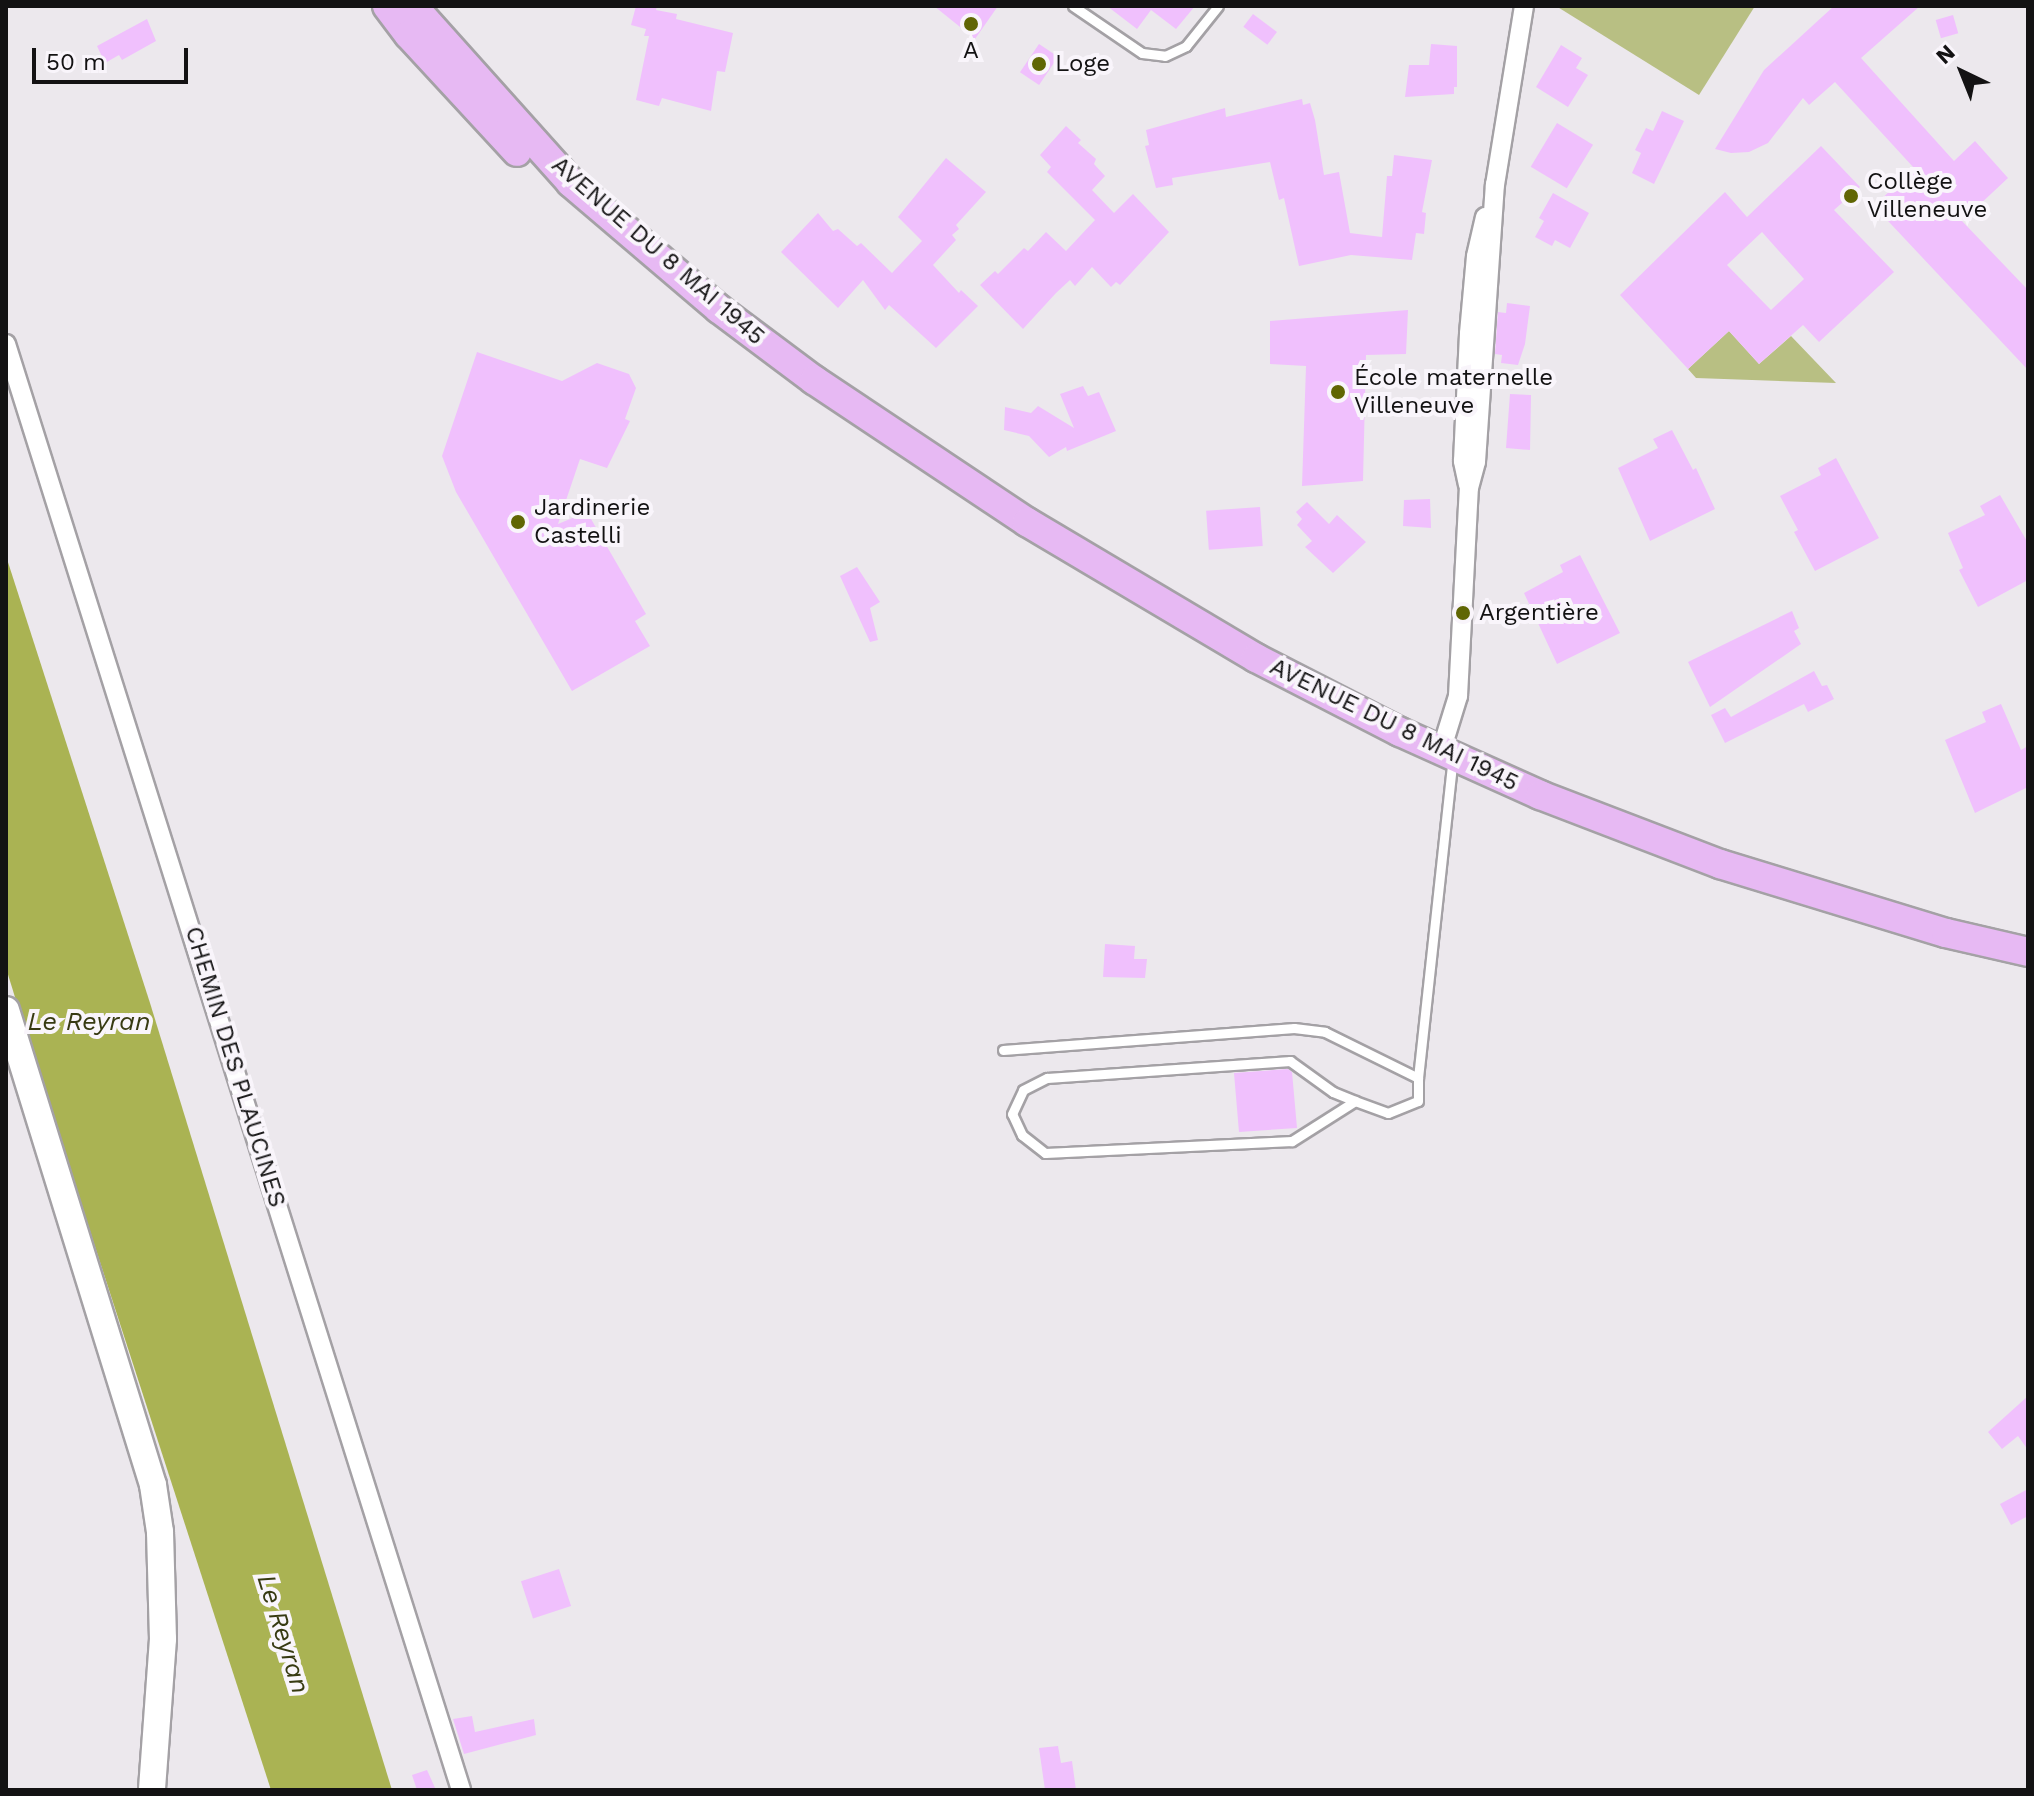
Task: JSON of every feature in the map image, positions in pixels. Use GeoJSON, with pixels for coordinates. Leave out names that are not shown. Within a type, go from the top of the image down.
{"type":"FeatureCollection","features":[{"type":"Feature","properties":{"kind":"main road","name":"AVENUE DU 8 MAI 1945"},"geometry":{"type":"LineString","coordinates":[[387,6],[409,35],[558,196],[713,324],[814,380]]}},
{"type":"Feature","properties":{"kind":"main road","name":"AVENUE DU 8 MAI 1945"},"geometry":{"type":"LineString","coordinates":[[413,6],[571,183],[719,309],[814,380],[1027,522],[1256,658],[1447,754],[1540,795],[1783,885],[1946,933],[2028,952]]}},
{"type":"Feature","properties":{"kind":"main road"},"geometry":{"type":"LineString","coordinates":[[6,1010],[153,1485],[160,1532],[163,1639],[152,1790]]}},
{"type":"Feature","properties":{"kind":"street"},"geometry":{"type":"LineString","coordinates":[[1447,754],[1458,696],[1469,488],[1476,462],[1495,185],[1524,6]]}},
{"type":"Feature","properties":{"kind":"street","name":"CHEMIN DES PLAUCINES"},"geometry":{"type":"LineString","coordinates":[[6,344],[461,1790]]}},
{"type":"Feature","properties":{"kind":"lane"},"geometry":{"type":"LineString","coordinates":[[1073,6],[1142,53],[1165,56],[1186,46],[1218,6]]}},
{"type":"Feature","properties":{"kind":"lane"},"geometry":{"type":"LineString","coordinates":[[1355,1101],[1292,1141],[1045,1153],[1022,1135],[1012,1114],[1023,1090],[1047,1078],[1290,1061],[1333,1092],[1388,1113],[1418,1101],[1447,754]]}},
{"type":"Feature","properties":{"kind":"lane"},"geometry":{"type":"LineString","coordinates":[[1003,1050],[1294,1028],[1325,1032],[1418,1078]]}},
{"type":"Feature","properties":{"kind":"shaded area"},"geometry":{"type":"Polygon","coordinates":[[[1556,6],[1755,6],[1699,95],[1556,6]]]}},
{"type":"Feature","properties":{"kind":"shaded area"},"geometry":{"type":"Polygon","coordinates":[[[1729,331],[1759,364],[1791,336],[1836,383],[1696,378],[1688,369],[1729,331]]]}},
{"type":"Feature","properties":{"kind":"water","name":"Le Reyran"},"geometry":{"type":"Polygon","coordinates":[[[6,556],[150,1003],[392,1790],[271,1790],[31,1049],[6,968],[6,556]]]}},
{"type":"Feature","properties":{"kind":"building"},"geometry":{"type":"Polygon","coordinates":[[[636,6],[657,6],[656,10],[677,14],[676,19],[733,33],[725,72],[717,71],[711,111],[662,98],[659,106],[636,100],[649,36],[644,36],[646,29],[631,25],[636,6]]]}},
{"type":"Feature","properties":{"kind":"building","name":"A"},"geometry":{"type":"Polygon","coordinates":[[[934,6],[998,6],[975,39],[934,6]]]}},
{"type":"Feature","properties":{"kind":"building"},"geometry":{"type":"Polygon","coordinates":[[[1107,6],[1195,6],[1176,29],[1151,10],[1137,29],[1107,6]]]}},
{"type":"Feature","properties":{"kind":"building"},"geometry":{"type":"Polygon","coordinates":[[[1834,6],[1920,6],[1861,58],[1954,161],[1975,141],[2008,178],[1962,221],[2028,290],[2028,370],[1874,206],[1914,168],[1835,82],[1809,105],[1803,98],[1768,143],[1749,152],[1731,153],[1715,149],[1764,70],[1834,6]]]}},
{"type":"Feature","properties":{"kind":"building"},"geometry":{"type":"Polygon","coordinates":[[[1253,14],[1277,32],[1267,45],[1243,27],[1253,14]]]}},
{"type":"Feature","properties":{"kind":"building"},"geometry":{"type":"Polygon","coordinates":[[[1953,15],[1958,33],[1941,38],[1936,20],[1953,15]]]}},
{"type":"Feature","properties":{"kind":"building"},"geometry":{"type":"Polygon","coordinates":[[[147,19],[156,41],[122,60],[119,55],[105,63],[97,46],[147,19]]]}},
{"type":"Feature","properties":{"kind":"building","name":"Loge"},"geometry":{"type":"Polygon","coordinates":[[[1039,44],[1058,57],[1039,85],[1020,72],[1039,44]]]}},
{"type":"Feature","properties":{"kind":"building"},"geometry":{"type":"Polygon","coordinates":[[[1431,44],[1457,46],[1457,87],[1454,87],[1454,94],[1405,97],[1409,65],[1429,65],[1431,44]]]}},
{"type":"Feature","properties":{"kind":"building"},"geometry":{"type":"Polygon","coordinates":[[[1561,45],[1582,58],[1576,68],[1588,75],[1568,107],[1536,87],[1561,45]]]}},
{"type":"Feature","properties":{"kind":"building"},"geometry":{"type":"Polygon","coordinates":[[[1302,99],[1303,105],[1310,103],[1315,120],[1324,175],[1339,172],[1350,233],[1382,237],[1387,176],[1392,176],[1394,155],[1432,160],[1422,212],[1426,213],[1424,234],[1416,233],[1412,260],[1351,255],[1299,266],[1284,198],[1279,200],[1270,162],[1172,178],[1173,185],[1156,188],[1145,146],[1149,145],[1146,130],[1225,108],[1226,117],[1302,99]]]}},
{"type":"Feature","properties":{"kind":"building"},"geometry":{"type":"Polygon","coordinates":[[[1662,111],[1684,121],[1654,184],[1632,173],[1641,153],[1635,150],[1646,128],[1653,131],[1662,111]]]}},
{"type":"Feature","properties":{"kind":"building"},"geometry":{"type":"Polygon","coordinates":[[[1557,123],[1593,145],[1567,188],[1531,167],[1557,123]]]}},
{"type":"Feature","properties":{"kind":"building"},"geometry":{"type":"Polygon","coordinates":[[[1066,126],[1081,140],[1078,143],[1096,159],[1094,164],[1105,176],[1092,190],[1114,213],[1133,194],[1169,232],[1120,285],[1116,282],[1111,287],[1092,267],[1075,286],[1070,280],[1023,329],[980,285],[995,271],[998,274],[1024,248],[1028,251],[1046,232],[1066,251],[1095,220],[1047,172],[1051,167],[1040,155],[1066,126]]]}},
{"type":"Feature","properties":{"kind":"building"},"geometry":{"type":"Polygon","coordinates":[[[1821,146],[1860,187],[1834,210],[1894,272],[1819,342],[1803,325],[1759,364],[1729,331],[1688,369],[1620,295],[1725,192],[1747,217],[1821,146]],[[1762,232],[1727,265],[1771,310],[1804,279],[1762,232]]]}},
{"type":"Feature","properties":{"kind":"building"},"geometry":{"type":"Polygon","coordinates":[[[946,158],[986,192],[956,225],[959,229],[952,235],[956,240],[933,265],[959,293],[961,290],[978,306],[936,348],[889,305],[885,310],[863,280],[838,308],[781,252],[818,213],[833,231],[838,229],[857,246],[861,243],[892,273],[922,241],[898,217],[946,158]]]}},
{"type":"Feature","properties":{"kind":"building"},"geometry":{"type":"Polygon","coordinates":[[[1553,193],[1589,213],[1570,248],[1555,240],[1552,246],[1535,237],[1544,221],[1539,218],[1553,193]]]}},
{"type":"Feature","properties":{"kind":"building"},"geometry":{"type":"Polygon","coordinates":[[[1507,303],[1530,306],[1525,344],[1518,365],[1501,363],[1502,355],[1495,354],[1498,312],[1506,313],[1507,303]]]}},
{"type":"Feature","properties":{"kind":"building"},"geometry":{"type":"Polygon","coordinates":[[[1408,310],[1406,354],[1366,355],[1363,481],[1302,486],[1306,366],[1270,364],[1270,321],[1408,310]]]}},
{"type":"Feature","properties":{"kind":"building","name":"Jardinerie Castelli"},"geometry":{"type":"Polygon","coordinates":[[[477,352],[562,381],[597,363],[629,374],[636,388],[625,419],[630,421],[607,468],[580,459],[558,524],[587,512],[646,614],[635,621],[650,646],[572,691],[456,492],[442,456],[477,352]]]}},
{"type":"Feature","properties":{"kind":"building"},"geometry":{"type":"Polygon","coordinates":[[[1083,386],[1088,396],[1099,392],[1116,431],[1067,451],[1066,447],[1049,457],[1029,436],[1004,430],[1005,407],[1031,413],[1038,406],[1074,428],[1060,394],[1083,386]]]}},
{"type":"Feature","properties":{"kind":"building"},"geometry":{"type":"Polygon","coordinates":[[[1510,394],[1531,395],[1530,450],[1506,448],[1510,394]]]}},
{"type":"Feature","properties":{"kind":"building"},"geometry":{"type":"Polygon","coordinates":[[[1672,430],[1693,470],[1696,468],[1715,509],[1650,541],[1618,468],[1658,448],[1653,439],[1672,430]]]}},
{"type":"Feature","properties":{"kind":"building"},"geometry":{"type":"Polygon","coordinates":[[[1836,458],[1879,538],[1815,571],[1794,532],[1798,530],[1780,496],[1821,475],[1818,468],[1836,458]]]}},
{"type":"Feature","properties":{"kind":"building"},"geometry":{"type":"Polygon","coordinates":[[[2000,495],[2028,543],[2028,580],[1978,607],[1959,570],[1963,568],[1948,533],[1985,515],[1980,506],[2000,495]]]}},
{"type":"Feature","properties":{"kind":"building"},"geometry":{"type":"Polygon","coordinates":[[[1430,499],[1431,528],[1403,526],[1404,500],[1430,499]]]}},
{"type":"Feature","properties":{"kind":"building"},"geometry":{"type":"Polygon","coordinates":[[[1307,502],[1329,524],[1337,515],[1366,542],[1333,573],[1305,547],[1312,541],[1297,525],[1302,519],[1296,512],[1307,502]]]}},
{"type":"Feature","properties":{"kind":"building"},"geometry":{"type":"Polygon","coordinates":[[[1260,507],[1263,546],[1209,550],[1206,511],[1260,507]]]}},
{"type":"Feature","properties":{"kind":"building"},"geometry":{"type":"Polygon","coordinates":[[[1580,555],[1620,633],[1557,664],[1524,593],[1563,572],[1560,565],[1580,555]]]}},
{"type":"Feature","properties":{"kind":"building"},"geometry":{"type":"Polygon","coordinates":[[[857,567],[880,602],[870,608],[878,640],[870,642],[840,576],[857,567]]]}},
{"type":"Feature","properties":{"kind":"building"},"geometry":{"type":"Polygon","coordinates":[[[1792,611],[1799,628],[1794,631],[1801,644],[1710,707],[1688,662],[1792,611]]]}},
{"type":"Feature","properties":{"kind":"building"},"geometry":{"type":"Polygon","coordinates":[[[1814,671],[1822,686],[1827,685],[1834,699],[1808,712],[1804,704],[1725,743],[1711,715],[1725,708],[1731,717],[1814,671]]]}},
{"type":"Feature","properties":{"kind":"building"},"geometry":{"type":"Polygon","coordinates":[[[2001,704],[2021,750],[2028,746],[2028,787],[1975,813],[1945,740],[1986,722],[1982,712],[2001,704]]]}},
{"type":"Feature","properties":{"kind":"building"},"geometry":{"type":"Polygon","coordinates":[[[1105,944],[1135,946],[1134,959],[1147,959],[1145,978],[1103,977],[1105,944]]]}},
{"type":"Feature","properties":{"kind":"building"},"geometry":{"type":"Polygon","coordinates":[[[1288,1069],[1292,1072],[1297,1128],[1239,1132],[1234,1073],[1288,1069]]]}},
{"type":"Feature","properties":{"kind":"building"},"geometry":{"type":"Polygon","coordinates":[[[2028,1396],[2028,1450],[2018,1436],[2002,1449],[1988,1432],[2028,1396]]]}},
{"type":"Feature","properties":{"kind":"building"},"geometry":{"type":"Polygon","coordinates":[[[2028,1489],[2028,1516],[2011,1525],[2000,1504],[2028,1489]]]}},
{"type":"Feature","properties":{"kind":"building"},"geometry":{"type":"Polygon","coordinates":[[[559,1569],[571,1606],[533,1618],[521,1581],[559,1569]]]}},
{"type":"Feature","properties":{"kind":"building"},"geometry":{"type":"Polygon","coordinates":[[[472,1716],[475,1732],[534,1719],[536,1735],[464,1754],[453,1719],[472,1716]]]}},
{"type":"Feature","properties":{"kind":"building"},"geometry":{"type":"Polygon","coordinates":[[[1058,1746],[1061,1763],[1072,1761],[1076,1790],[1045,1790],[1039,1748],[1058,1746]]]}},
{"type":"Feature","properties":{"kind":"building"},"geometry":{"type":"Polygon","coordinates":[[[427,1770],[436,1790],[417,1790],[412,1775],[427,1770]]]}},
{"type":"Feature","properties":{"kind":"place","name":"A"},"geometry":{"type":"Point","coordinates":[971,24]}},
{"type":"Feature","properties":{"kind":"place","name":"Loge"},"geometry":{"type":"Point","coordinates":[1039,64]}},
{"type":"Feature","properties":{"kind":"place","name":"Collège Villeneuve"},"geometry":{"type":"Point","coordinates":[1851,196]}},
{"type":"Feature","properties":{"kind":"place","name":"École maternelle Villeneuve"},"geometry":{"type":"Point","coordinates":[1338,392]}},
{"type":"Feature","properties":{"kind":"place","name":"Jardinerie Castelli"},"geometry":{"type":"Point","coordinates":[518,522]}},
{"type":"Feature","properties":{"kind":"place","name":"Argentière"},"geometry":{"type":"Point","coordinates":[1463,613]}}]}
